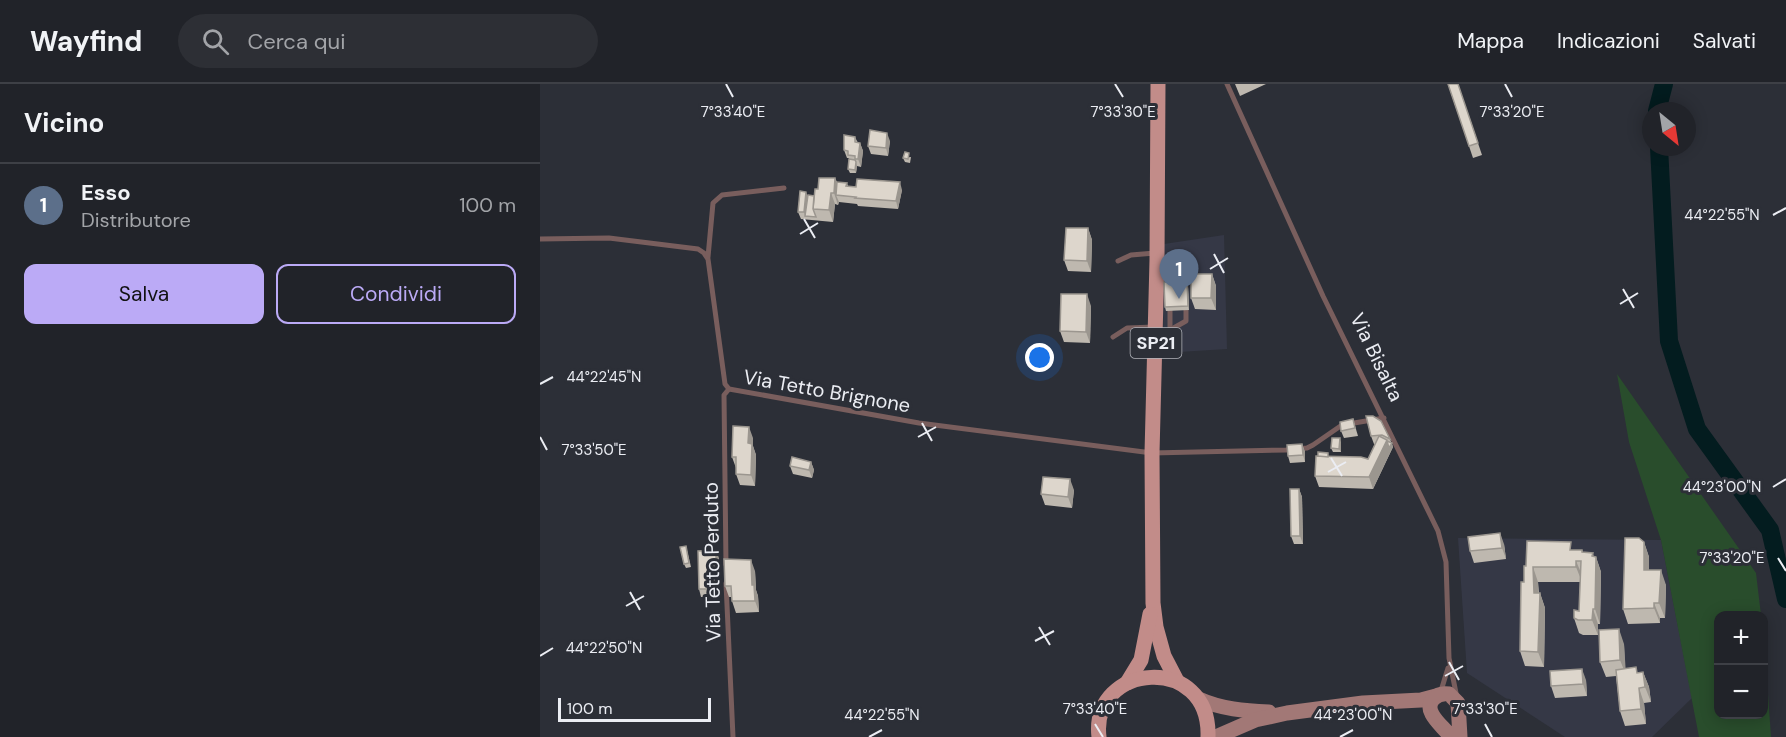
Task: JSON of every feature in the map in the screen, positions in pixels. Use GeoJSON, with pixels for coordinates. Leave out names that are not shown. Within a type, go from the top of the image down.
{"type":"FeatureCollection","features":[{"type":"Feature","properties":{"kind":"main road","name":"SP21"},"geometry":{"type":"LineString","coordinates":[[1158,84],[1161,260],[1160,331],[1152,453],[1153,603],[1156,627],[1164,656],[1177,681]]}},
{"type":"Feature","properties":{"kind":"main road","name":"SP21"},"geometry":{"type":"LineString","coordinates":[[1127,683],[1141,660],[1153,603]]}},
{"type":"Feature","properties":{"kind":"main road"},"geometry":{"type":"LineString","coordinates":[[1100,737],[1098,729],[1102,711],[1113,695],[1127,683],[1143,677],[1161,677],[1177,681],[1189,689],[1205,712],[1209,726],[1208,737]]}},
{"type":"Feature","properties":{"kind":"main road"},"geometry":{"type":"LineString","coordinates":[[1216,737],[1255,720],[1287,713],[1363,703],[1420,700],[1449,693],[1458,707],[1453,719],[1448,721],[1436,719]]}},
{"type":"Feature","properties":{"kind":"main road","name":"Via Bisalta"},"geometry":{"type":"LineString","coordinates":[[1436,719],[1430,709],[1432,699],[1438,695]]}},
{"type":"Feature","properties":{"kind":"main road"},"geometry":{"type":"LineString","coordinates":[[1198,699],[1235,709],[1287,713]]}},
{"type":"Feature","properties":{"kind":"main road"},"geometry":{"type":"LineString","coordinates":[[1397,702],[1416,707],[1436,719],[1450,737]]}},
{"type":"Feature","properties":{"kind":"main road","name":"Via Bisalta"},"geometry":{"type":"LineString","coordinates":[[1458,707],[1460,737]]}},
{"type":"Feature","properties":{"kind":"lane","name":"Via Bisalta"},"geometry":{"type":"LineString","coordinates":[[1227,84],[1323,297],[1438,531],[1446,562],[1450,673],[1458,707]]}},
{"type":"Feature","properties":{"kind":"lane","name":"Via Tetto Brignone"},"geometry":{"type":"LineString","coordinates":[[784,189],[722,195],[713,202],[708,259],[725,384],[729,389],[919,423],[1152,453],[1306,448],[1342,425],[1384,418]]}},
{"type":"Feature","properties":{"kind":"lane"},"geometry":{"type":"LineString","coordinates":[[540,239],[609,238],[698,249],[708,259]]}},
{"type":"Feature","properties":{"kind":"lane"},"geometry":{"type":"LineString","coordinates":[[1113,337],[1127,328],[1160,331],[1186,321],[1185,273],[1161,260],[1131,255],[1118,261]]}},
{"type":"Feature","properties":{"kind":"lane","name":"Via Tetto Perduto"},"geometry":{"type":"LineString","coordinates":[[729,389],[724,395],[725,571],[733,737]]}},
{"type":"Feature","properties":{"kind":"lane","name":"Via Bisalta"},"geometry":{"type":"LineString","coordinates":[[1438,695],[1447,675],[1449,658]]}},
{"type":"Feature","properties":{"kind":"shaded area"},"geometry":{"type":"Polygon","coordinates":[[[1224,235],[1227,349],[1163,353],[1164,244],[1224,235]]]}},
{"type":"Feature","properties":{"kind":"shaded area"},"geometry":{"type":"Polygon","coordinates":[[[1458,538],[1661,540],[1692,698],[1652,737],[1565,737],[1467,673],[1458,538]]]}},
{"type":"Feature","properties":{"kind":"green space"},"geometry":{"type":"Polygon","coordinates":[[[1617,374],[1756,573],[1761,611],[1714,611],[1714,719],[1768,719],[1768,694],[1771,737],[1699,737],[1661,540],[1629,442],[1617,374]]]}},
{"type":"Feature","properties":{"kind":"building"},"geometry":{"type":"Polygon","coordinates":[[[1448,84],[1458,84],[1478,143],[1469,146],[1448,84]]]}},
{"type":"Feature","properties":{"kind":"building"},"geometry":{"type":"Polygon","coordinates":[[[870,130],[887,133],[886,148],[868,146],[870,130]]]}},
{"type":"Feature","properties":{"kind":"building"},"geometry":{"type":"Polygon","coordinates":[[[844,135],[855,137],[855,142],[860,143],[858,159],[848,155],[848,151],[844,150],[844,135]]]}},
{"type":"Feature","properties":{"kind":"building"},"geometry":{"type":"Polygon","coordinates":[[[905,152],[909,153],[908,159],[903,158],[905,152]]]}},
{"type":"Feature","properties":{"kind":"building"},"geometry":{"type":"Polygon","coordinates":[[[849,159],[855,160],[855,170],[848,169],[849,159]]]}},
{"type":"Feature","properties":{"kind":"building"},"geometry":{"type":"Polygon","coordinates":[[[819,178],[835,178],[829,210],[813,209],[815,189],[818,189],[819,178]]]}},
{"type":"Feature","properties":{"kind":"building"},"geometry":{"type":"Polygon","coordinates":[[[857,179],[900,182],[896,201],[836,195],[837,182],[856,187],[857,179]]]}},
{"type":"Feature","properties":{"kind":"building"},"geometry":{"type":"Polygon","coordinates":[[[800,191],[806,192],[804,212],[798,212],[800,191]]]}},
{"type":"Feature","properties":{"kind":"building"},"geometry":{"type":"Polygon","coordinates":[[[808,195],[814,196],[813,209],[816,217],[805,216],[808,195]]]}},
{"type":"Feature","properties":{"kind":"building"},"geometry":{"type":"Polygon","coordinates":[[[1066,228],[1088,228],[1087,261],[1064,260],[1066,228]]]}},
{"type":"Feature","properties":{"kind":"building"},"geometry":{"type":"Polygon","coordinates":[[[1191,274],[1212,274],[1211,298],[1191,298],[1191,274]]]}},
{"type":"Feature","properties":{"kind":"building"},"geometry":{"type":"Polygon","coordinates":[[[1187,281],[1188,306],[1165,307],[1164,282],[1187,281]]]}},
{"type":"Feature","properties":{"kind":"building"},"geometry":{"type":"Polygon","coordinates":[[[1061,294],[1087,294],[1086,332],[1060,331],[1061,294]]]}},
{"type":"Feature","properties":{"kind":"building"},"geometry":{"type":"Polygon","coordinates":[[[1366,416],[1373,416],[1381,421],[1390,439],[1382,435],[1371,436],[1366,416]]]}},
{"type":"Feature","properties":{"kind":"building"},"geometry":{"type":"Polygon","coordinates":[[[1353,419],[1355,428],[1341,431],[1340,422],[1353,419]]]}},
{"type":"Feature","properties":{"kind":"building"},"geometry":{"type":"Polygon","coordinates":[[[733,426],[749,427],[748,443],[752,444],[751,475],[736,474],[736,457],[732,457],[733,426]]]}},
{"type":"Feature","properties":{"kind":"building"},"geometry":{"type":"Polygon","coordinates":[[[1379,436],[1387,440],[1369,477],[1315,476],[1316,456],[1368,459],[1379,436]]]}},
{"type":"Feature","properties":{"kind":"building"},"geometry":{"type":"Polygon","coordinates":[[[1332,438],[1340,438],[1339,449],[1331,448],[1332,438]]]}},
{"type":"Feature","properties":{"kind":"building"},"geometry":{"type":"Polygon","coordinates":[[[1302,444],[1303,455],[1288,456],[1287,445],[1302,444]]]}},
{"type":"Feature","properties":{"kind":"building"},"geometry":{"type":"Polygon","coordinates":[[[1318,452],[1328,453],[1328,457],[1318,456],[1318,452]]]}},
{"type":"Feature","properties":{"kind":"building"},"geometry":{"type":"Polygon","coordinates":[[[792,457],[811,462],[809,470],[790,466],[792,457]]]}},
{"type":"Feature","properties":{"kind":"building"},"geometry":{"type":"Polygon","coordinates":[[[1043,477],[1070,479],[1068,497],[1041,494],[1043,477]]]}},
{"type":"Feature","properties":{"kind":"building"},"geometry":{"type":"Polygon","coordinates":[[[1290,489],[1299,489],[1300,536],[1291,536],[1290,489]]]}},
{"type":"Feature","properties":{"kind":"building"},"geometry":{"type":"Polygon","coordinates":[[[1500,533],[1502,548],[1470,551],[1468,537],[1500,533]]]}},
{"type":"Feature","properties":{"kind":"building"},"geometry":{"type":"Polygon","coordinates":[[[1625,538],[1639,538],[1644,542],[1644,570],[1661,570],[1659,603],[1654,603],[1654,608],[1623,609],[1625,538]]]}},
{"type":"Feature","properties":{"kind":"building"},"geometry":{"type":"Polygon","coordinates":[[[1527,541],[1571,542],[1570,550],[1582,550],[1582,552],[1593,553],[1592,556],[1596,557],[1595,609],[1593,609],[1592,620],[1574,618],[1574,610],[1579,611],[1581,561],[1576,561],[1576,567],[1533,567],[1534,593],[1540,593],[1538,652],[1520,651],[1521,582],[1524,582],[1527,541]]]}},
{"type":"Feature","properties":{"kind":"building"},"geometry":{"type":"Polygon","coordinates":[[[686,546],[689,563],[684,564],[680,547],[686,546]]]}},
{"type":"Feature","properties":{"kind":"building"},"geometry":{"type":"Polygon","coordinates":[[[716,550],[716,589],[699,589],[698,551],[716,550]]]}},
{"type":"Feature","properties":{"kind":"building"},"geometry":{"type":"Polygon","coordinates":[[[724,559],[751,560],[755,601],[732,601],[731,586],[725,586],[724,559]]]}},
{"type":"Feature","properties":{"kind":"building"},"geometry":{"type":"Polygon","coordinates":[[[1619,629],[1620,660],[1600,662],[1599,630],[1619,629]]]}},
{"type":"Feature","properties":{"kind":"building"},"geometry":{"type":"Polygon","coordinates":[[[1636,667],[1637,673],[1643,672],[1645,687],[1639,688],[1641,709],[1620,711],[1616,670],[1636,667]]]}},
{"type":"Feature","properties":{"kind":"building"},"geometry":{"type":"Polygon","coordinates":[[[1582,669],[1583,684],[1551,686],[1550,671],[1582,669]]]}},
{"type":"Feature","properties":{"kind":"waterway"},"geometry":{"type":"LineString","coordinates":[[1659,102],[1664,84]]}},
{"type":"Feature","properties":{"kind":"waterway"},"geometry":{"type":"LineString","coordinates":[[1659,156],[1669,341],[1697,429],[1770,530],[1786,599]]}},
{"type":"Feature","properties":{"kind":"place","name":"Esso"},"geometry":{"type":"Point","coordinates":[1179,299]}}]}
